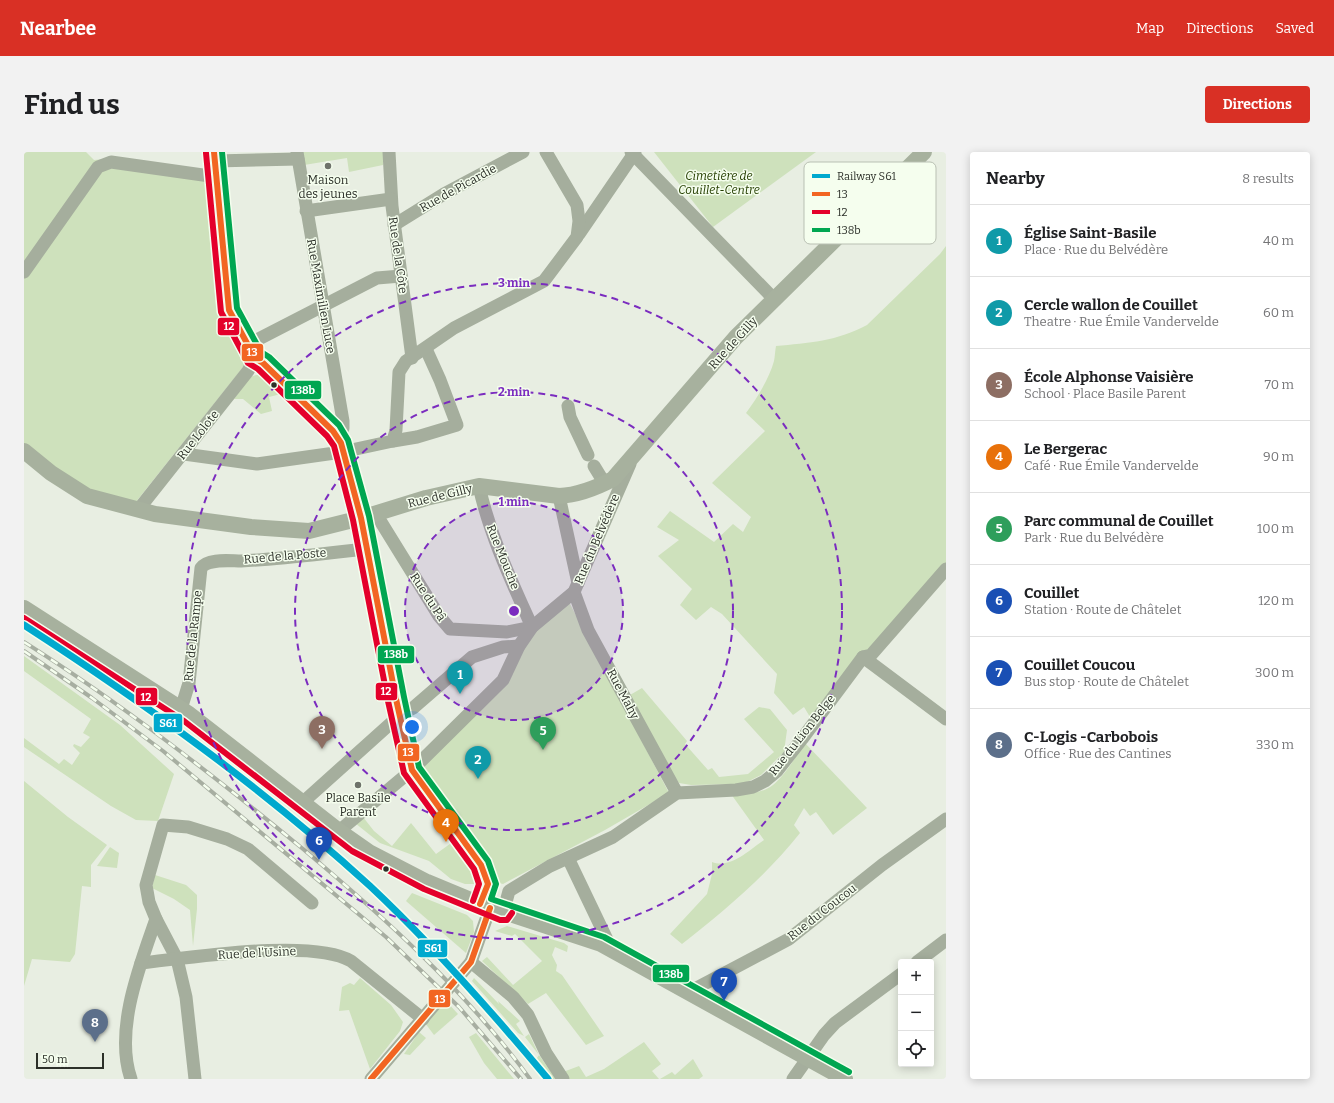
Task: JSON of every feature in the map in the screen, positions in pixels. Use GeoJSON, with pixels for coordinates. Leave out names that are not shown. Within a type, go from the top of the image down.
{"type":"FeatureCollection","features":[{"type":"Feature","properties":{"kind":"main road","name":"Rue de Gilly"},"geometry":{"type":"LineString","coordinates":[[914,162],[924,152]]}},
{"type":"Feature","properties":{"kind":"main road","name":"Rue de Gilly"},"geometry":{"type":"LineString","coordinates":[[24,451],[51,473],[87,496],[155,514],[251,528],[309,531],[369,516],[426,498],[479,486],[559,496],[569,495],[596,488],[613,479],[736,337],[830,244]]}},
{"type":"Feature","properties":{"kind":"main road"},"geometry":{"type":"LineString","coordinates":[[24,608],[181,709],[356,844],[394,866],[426,882],[491,908],[601,944],[845,1079]]}},
{"type":"Feature","properties":{"kind":"street","name":"Rue de la Côte"},"geometry":{"type":"LineString","coordinates":[[389,152],[391,199],[412,358]]}},
{"type":"Feature","properties":{"kind":"street","name":"Rue de Picardie"},"geometry":{"type":"LineString","coordinates":[[394,225],[444,194],[523,152]]}},
{"type":"Feature","properties":{"kind":"street"},"geometry":{"type":"LineString","coordinates":[[546,152],[577,205],[579,221],[577,237]]}},
{"type":"Feature","properties":{"kind":"street"},"geometry":{"type":"LineString","coordinates":[[393,441],[396,430],[399,372],[402,366],[454,328],[544,281],[577,237],[633,153],[774,299]]}},
{"type":"Feature","properties":{"kind":"street"},"geometry":{"type":"LineString","coordinates":[[297,156],[215,156],[229,310],[255,358],[263,362],[333,431],[340,445],[369,516],[367,549],[412,770],[481,865],[488,884],[491,908]]}},
{"type":"Feature","properties":{"kind":"street","name":"Rue Maximilien Luce"},"geometry":{"type":"LineString","coordinates":[[297,156],[343,421],[340,445]]}},
{"type":"Feature","properties":{"kind":"street"},"geometry":{"type":"LineString","coordinates":[[24,272],[98,167],[111,162],[217,177]]}},
{"type":"Feature","properties":{"kind":"street"},"geometry":{"type":"LineString","coordinates":[[306,211],[391,199]]}},
{"type":"Feature","properties":{"kind":"street"},"geometry":{"type":"LineString","coordinates":[[247,345],[377,278],[401,276]]}},
{"type":"Feature","properties":{"kind":"street"},"geometry":{"type":"LineString","coordinates":[[184,454],[257,464],[340,445],[393,441],[457,426],[440,380],[426,349]]}},
{"type":"Feature","properties":{"kind":"street","name":"Rue Lolote"},"geometry":{"type":"LineString","coordinates":[[138,510],[184,454],[248,370],[255,358]]}},
{"type":"Feature","properties":{"kind":"street"},"geometry":{"type":"LineString","coordinates":[[568,406],[570,417],[604,484]]}},
{"type":"Feature","properties":{"kind":"street","name":"Rue du Belvédère"},"geometry":{"type":"LineString","coordinates":[[412,770],[503,680],[519,646],[532,627],[576,588],[632,458]]}},
{"type":"Feature","properties":{"kind":"street","name":"Rue Mouche"},"geometry":{"type":"LineString","coordinates":[[479,486],[495,544],[532,627]]}},
{"type":"Feature","properties":{"kind":"street","name":"Rue Mahy"},"geometry":{"type":"LineString","coordinates":[[559,496],[576,588],[588,630],[677,793]]}},
{"type":"Feature","properties":{"kind":"street","name":"Rue du Pâ"},"geometry":{"type":"LineString","coordinates":[[369,516],[439,616],[450,629],[507,632],[532,627]]}},
{"type":"Feature","properties":{"kind":"street","name":"Rue de la Poste"},"geometry":{"type":"LineString","coordinates":[[204,564],[210,562],[367,549]]}},
{"type":"Feature","properties":{"kind":"street","name":"Rue de la Rampe"},"geometry":{"type":"LineString","coordinates":[[181,709],[189,683],[201,568],[204,564]]}},
{"type":"Feature","properties":{"kind":"street","name":"Rue du Lion Belge"},"geometry":{"type":"LineString","coordinates":[[677,793],[736,790],[753,787],[765,781],[777,771],[863,657],[871,655],[946,569]]}},
{"type":"Feature","properties":{"kind":"street"},"geometry":{"type":"LineString","coordinates":[[302,803],[400,716],[413,708],[472,657],[503,647],[519,646]]}},
{"type":"Feature","properties":{"kind":"street"},"geometry":{"type":"LineString","coordinates":[[863,657],[946,719]]}},
{"type":"Feature","properties":{"kind":"street"},"geometry":{"type":"LineString","coordinates":[[339,831],[412,770]]}},
{"type":"Feature","properties":{"kind":"street"},"geometry":{"type":"LineString","coordinates":[[371,1079],[471,962],[491,908],[508,891],[550,866],[613,837],[677,793]]}},
{"type":"Feature","properties":{"kind":"street","name":"Rue du Coucou"},"geometry":{"type":"LineString","coordinates":[[689,992],[789,939],[882,865],[946,819]]}},
{"type":"Feature","properties":{"kind":"street"},"geometry":{"type":"LineString","coordinates":[[195,1079],[186,997],[178,959],[156,919],[149,902],[146,885],[163,825],[191,829],[227,839],[248,849],[312,903]]}},
{"type":"Feature","properties":{"kind":"street"},"geometry":{"type":"LineString","coordinates":[[568,858],[612,950]]}},
{"type":"Feature","properties":{"kind":"street"},"geometry":{"type":"LineString","coordinates":[[488,884],[508,891]]}},
{"type":"Feature","properties":{"kind":"street"},"geometry":{"type":"LineString","coordinates":[[131,1079],[126,1044],[132,991],[156,919]]}},
{"type":"Feature","properties":{"kind":"street"},"geometry":{"type":"LineString","coordinates":[[920,959],[946,940]]}},
{"type":"Feature","properties":{"kind":"street","name":"Rue de l'Usine"},"geometry":{"type":"LineString","coordinates":[[141,963],[291,949],[341,955],[351,961],[423,1019]]}},
{"type":"Feature","properties":{"kind":"street"},"geometry":{"type":"LineString","coordinates":[[471,962],[513,997],[528,1015],[546,1053],[563,1079]]}},
{"type":"Feature","properties":{"kind":"street"},"geometry":{"type":"LineString","coordinates":[[793,1079],[807,1058],[835,1024],[898,976]]}},
{"type":"Feature","properties":{"kind":"green space"},"geometry":{"type":"Polygon","coordinates":[[[24,152],[86,152],[94,160],[105,159],[209,170],[213,221],[233,330],[248,361],[135,503],[81,487],[24,446],[24,152]]]}},
{"type":"Feature","properties":{"kind":"green space"},"geometry":{"type":"Polygon","coordinates":[[[303,152],[383,152],[383,165],[349,172],[347,158],[304,165],[303,152]]]}},
{"type":"Feature","properties":{"kind":"green space","name":"Cimetière de Couillet-Centre"},"geometry":{"type":"Polygon","coordinates":[[[654,152],[816,152],[713,227],[654,152]]]}},
{"type":"Feature","properties":{"kind":"green space"},"geometry":{"type":"Polygon","coordinates":[[[946,246],[946,565],[813,722],[804,707],[793,715],[774,693],[777,674],[722,614],[711,607],[696,620],[680,605],[692,589],[658,556],[679,540],[657,527],[670,511],[714,542],[733,524],[743,532],[751,517],[712,483],[765,431],[746,413],[769,375],[774,361],[776,346],[834,338],[845,335],[867,325],[940,254],[946,246]]]}},
{"type":"Feature","properties":{"kind":"green space"},"geometry":{"type":"Polygon","coordinates":[[[256,375],[266,375],[285,393],[269,397],[272,411],[261,414],[243,399],[234,399],[250,377],[256,375]]]}},
{"type":"Feature","properties":{"kind":"green space"},"geometry":{"type":"Polygon","coordinates":[[[569,602],[669,793],[605,830],[503,884],[491,881],[482,855],[420,769],[458,731],[532,634],[569,602]]]}},
{"type":"Feature","properties":{"kind":"green space"},"geometry":{"type":"Polygon","coordinates":[[[24,656],[120,725],[174,774],[158,821],[136,820],[111,806],[24,747],[24,738],[59,764],[64,759],[72,765],[80,753],[73,746],[74,744],[81,747],[90,737],[83,733],[91,719],[24,671],[24,656]]]}},
{"type":"Feature","properties":{"kind":"green space"},"geometry":{"type":"Polygon","coordinates":[[[642,688],[687,741],[685,744],[708,770],[712,768],[719,777],[748,774],[774,752],[744,719],[759,707],[770,709],[787,730],[784,752],[761,775],[743,784],[691,785],[679,783],[659,755],[630,695],[642,688]]]}},
{"type":"Feature","properties":{"kind":"green space"},"geometry":{"type":"Polygon","coordinates":[[[804,742],[867,808],[833,835],[816,812],[810,816],[804,808],[794,825],[800,833],[787,849],[744,892],[682,944],[670,934],[707,894],[712,874],[712,862],[726,863],[733,861],[764,840],[731,794],[747,794],[769,788],[782,776],[804,742]]]}},
{"type":"Feature","properties":{"kind":"green space"},"geometry":{"type":"Polygon","coordinates":[[[24,781],[68,817],[107,845],[91,865],[91,887],[82,886],[75,954],[70,962],[32,959],[24,986],[24,781]]]}},
{"type":"Feature","properties":{"kind":"green space"},"geometry":{"type":"Polygon","coordinates":[[[363,817],[374,831],[392,846],[411,823],[436,854],[454,841],[478,877],[474,884],[465,884],[451,879],[429,861],[380,843],[355,823],[363,817]]]}},
{"type":"Feature","properties":{"kind":"green space"},"geometry":{"type":"Polygon","coordinates":[[[110,847],[119,853],[117,868],[97,866],[110,847]]]}},
{"type":"Feature","properties":{"kind":"green space"},"geometry":{"type":"Polygon","coordinates":[[[155,875],[186,885],[197,895],[193,946],[190,910],[174,899],[152,888],[155,875]]]}},
{"type":"Feature","properties":{"kind":"green space"},"geometry":{"type":"Polygon","coordinates":[[[412,893],[467,915],[473,921],[474,932],[466,953],[406,901],[412,893]]]}},
{"type":"Feature","properties":{"kind":"green space"},"geometry":{"type":"Polygon","coordinates":[[[507,926],[564,943],[568,946],[567,952],[555,947],[552,955],[557,965],[556,971],[562,975],[604,1036],[586,1045],[546,993],[528,1004],[482,961],[487,957],[513,985],[542,961],[515,934],[512,936],[495,931],[507,926]]]}},
{"type":"Feature","properties":{"kind":"green space"},"geometry":{"type":"Polygon","coordinates":[[[360,978],[391,1005],[403,1022],[400,1031],[370,1069],[349,1010],[339,1011],[342,987],[350,983],[354,985],[360,978]]]}},
{"type":"Feature","properties":{"kind":"green space"},"geometry":{"type":"Polygon","coordinates":[[[474,978],[499,1004],[498,1001],[520,1021],[516,1024],[524,1036],[518,1033],[472,981],[474,978]]]}},
{"type":"Feature","properties":{"kind":"green space"},"geometry":{"type":"Polygon","coordinates":[[[445,1000],[458,1014],[434,1035],[425,1023],[445,1000]]]}},
{"type":"Feature","properties":{"kind":"green space"},"geometry":{"type":"Polygon","coordinates":[[[419,1032],[426,1038],[410,1055],[404,1054],[419,1032]]]}},
{"type":"Feature","properties":{"kind":"green space"},"geometry":{"type":"Polygon","coordinates":[[[476,1033],[514,1079],[497,1079],[484,1063],[469,1037],[476,1033]]]}},
{"type":"Feature","properties":{"kind":"green space"},"geometry":{"type":"Polygon","coordinates":[[[529,1034],[539,1055],[525,1037],[529,1034]]]}},
{"type":"Feature","properties":{"kind":"green space"},"geometry":{"type":"Polygon","coordinates":[[[644,1042],[661,1064],[652,1071],[659,1079],[568,1079],[563,1072],[579,1066],[586,1077],[604,1069],[644,1042]]]}},
{"type":"Feature","properties":{"kind":"green space"},"geometry":{"type":"Polygon","coordinates":[[[539,1055],[556,1079],[551,1079],[537,1058],[539,1055]]]}},
{"type":"Feature","properties":{"kind":"green space"},"geometry":{"type":"Polygon","coordinates":[[[693,1059],[703,1076],[699,1079],[660,1079],[672,1072],[675,1075],[693,1059]]]}},
{"type":"Feature","properties":{"kind":"railway"},"geometry":{"type":"LineString","coordinates":[[24,642],[132,715],[201,767],[334,875],[424,957],[452,986],[506,1047],[530,1079]]}},
{"type":"Feature","properties":{"kind":"railway"},"geometry":{"type":"LineString","coordinates":[[24,651],[92,698],[163,751],[386,937],[459,1007],[521,1079]]}},
{"type":"Feature","properties":{"kind":"rail line","name":"S61"},"geometry":{"type":"LineString","coordinates":[[24,625],[114,685],[203,748],[246,781],[329,850],[370,886],[440,956],[506,1029],[548,1079]]}},
{"type":"Feature","properties":{"kind":"transit line","name":"13"},"geometry":{"type":"LineString","coordinates":[[214,152],[229,310],[255,358],[263,363],[333,431],[341,443],[361,518],[396,699],[412,770],[481,865],[488,884],[480,904]]}},
{"type":"Feature","properties":{"kind":"transit line","name":"138b"},"geometry":{"type":"LineString","coordinates":[[222,152],[237,308],[261,352],[269,357],[339,425],[348,440],[369,516],[419,767],[488,861],[496,884],[491,899],[604,937],[849,1072]]}},
{"type":"Feature","properties":{"kind":"transit line","name":"12"},"geometry":{"type":"LineString","coordinates":[[206,153],[221,312],[248,363],[258,369],[327,436],[334,446],[353,520],[388,701],[404,773],[474,869],[479,884],[473,901]]}},
{"type":"Feature","properties":{"kind":"transit line","name":"12"},"geometry":{"type":"LineString","coordinates":[[24,618],[184,721],[352,851],[424,889],[500,920],[507,920],[512,913]]}},
{"type":"Feature","properties":{"kind":"transit line","name":"13"},"geometry":{"type":"LineString","coordinates":[[371,1079],[471,962],[490,908]]}},
{"type":"Feature","properties":{"kind":"place","name":"Maison des jeunes"},"geometry":{"type":"Point","coordinates":[328,166]}},
{"type":"Feature","properties":{"kind":"place","name":"Église Saint-Basile"},"geometry":{"type":"Point","coordinates":[460,694]}},
{"type":"Feature","properties":{"kind":"place","name":"École Alphonse Vaisière"},"geometry":{"type":"Point","coordinates":[322,749]}},
{"type":"Feature","properties":{"kind":"place","name":"Parc communal de Couillet"},"geometry":{"type":"Point","coordinates":[543,750]}},
{"type":"Feature","properties":{"kind":"place","name":"Cercle wallon de Couillet"},"geometry":{"type":"Point","coordinates":[478,779]}},
{"type":"Feature","properties":{"kind":"place","name":"Place Basile Parent"},"geometry":{"type":"Point","coordinates":[358,785]}},
{"type":"Feature","properties":{"kind":"place","name":"Le Bergerac"},"geometry":{"type":"Point","coordinates":[446,842]}},
{"type":"Feature","properties":{"kind":"place","name":"Couillet"},"geometry":{"type":"Point","coordinates":[319,860]}},
{"type":"Feature","properties":{"kind":"place","name":"Couillet Coucou"},"geometry":{"type":"Point","coordinates":[724,1001]}},
{"type":"Feature","properties":{"kind":"place","name":"C-Logis -Carbobois"},"geometry":{"type":"Point","coordinates":[95,1042]}}]}
